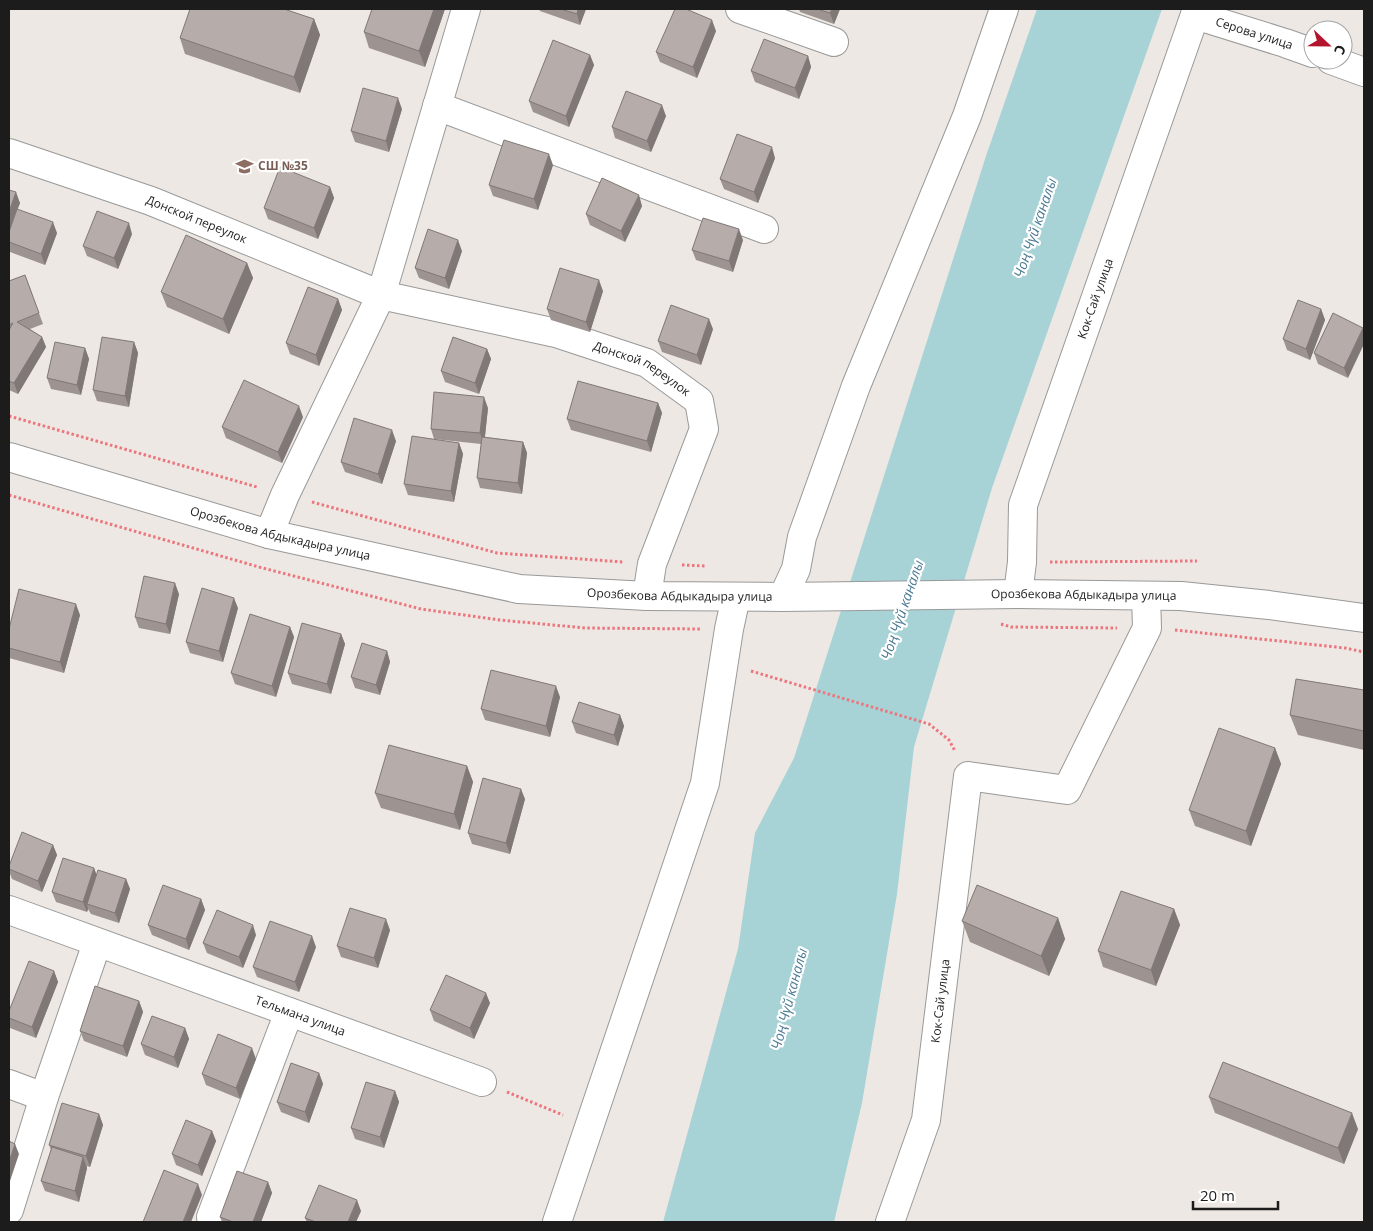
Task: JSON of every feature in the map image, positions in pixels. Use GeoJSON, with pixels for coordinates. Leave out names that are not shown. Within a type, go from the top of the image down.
{"type":"FeatureCollection","features":[{"type":"Feature","properties":{"kind":"street"},"geometry":{"type":"LineString","coordinates":[[269,534],[285,495],[381,295],[466,9]]}},
{"type":"Feature","properties":{"kind":"street"},"geometry":{"type":"LineString","coordinates":[[740,9],[834,42]]}},
{"type":"Feature","properties":{"kind":"street"},"geometry":{"type":"LineString","coordinates":[[796,597],[796,569],[802,537],[856,386],[967,116],[1004,9]]}},
{"type":"Feature","properties":{"kind":"street","name":"Серова улица"},"geometry":{"type":"LineString","coordinates":[[1196,12],[1303,49]]}},
{"type":"Feature","properties":{"kind":"street","name":"Кок-Сай улица"},"geometry":{"type":"LineString","coordinates":[[1007,594],[1022,562],[1024,505],[1196,12]]}},
{"type":"Feature","properties":{"kind":"street"},"geometry":{"type":"LineString","coordinates":[[437,106],[764,229]]}},
{"type":"Feature","properties":{"kind":"street","name":"Донской переулок"},"geometry":{"type":"LineString","coordinates":[[9,153],[151,202],[381,295],[566,336],[647,363],[699,401],[704,429],[652,564],[647,596]]}},
{"type":"Feature","properties":{"kind":"street","name":"Орозбекова Абдыкадыра улица"},"geometry":{"type":"LineString","coordinates":[[9,457],[269,534],[519,589],[647,596],[736,597],[1007,594],[1181,596],[1269,604],[1364,618]]}},
{"type":"Feature","properties":{"kind":"street"},"geometry":{"type":"LineString","coordinates":[[968,776],[1067,790],[1147,628],[1146,596]]}},
{"type":"Feature","properties":{"kind":"street"},"geometry":{"type":"LineString","coordinates":[[557,1222],[705,783],[723,662],[736,597]]}},
{"type":"Feature","properties":{"kind":"street","name":"Кок-Сай улица"},"geometry":{"type":"LineString","coordinates":[[890,1222],[926,1120],[968,776]]}},
{"type":"Feature","properties":{"kind":"street","name":"Тельмана улица"},"geometry":{"type":"LineString","coordinates":[[9,910],[482,1082]]}},
{"type":"Feature","properties":{"kind":"street"},"geometry":{"type":"LineString","coordinates":[[9,1210],[44,1097],[97,943]]}},
{"type":"Feature","properties":{"kind":"street"},"geometry":{"type":"LineString","coordinates":[[211,1217],[289,1012]]}},
{"type":"Feature","properties":{"kind":"street"},"geometry":{"type":"LineString","coordinates":[[9,1084],[44,1097]]}},
{"type":"Feature","properties":{"kind":"path"},"geometry":{"type":"LineString","coordinates":[[9,416],[497,553],[709,566]]}},
{"type":"Feature","properties":{"kind":"path"},"geometry":{"type":"LineString","coordinates":[[1022,562],[1197,561]]}},
{"type":"Feature","properties":{"kind":"path"},"geometry":{"type":"LineString","coordinates":[[723,662],[929,724],[949,740],[968,776]]}},
{"type":"Feature","properties":{"kind":"path"},"geometry":{"type":"LineString","coordinates":[[482,1082],[590,1126]]}},
{"type":"Feature","properties":{"kind":"water","name":"Чоң Чүй каналы"},"geometry":{"type":"Polygon","coordinates":[[[1037,9],[1162,9],[992,488],[914,747],[897,894],[862,1103],[834,1222],[663,1222],[738,949],[755,833],[794,758],[986,156],[1037,9]]]}},
{"type":"Feature","properties":{"kind":"building"},"geometry":{"type":"Polygon","coordinates":[[[190,9],[284,9],[314,19],[294,77],[180,38],[190,9]]]}},
{"type":"Feature","properties":{"kind":"building"},"geometry":{"type":"Polygon","coordinates":[[[372,9],[434,9],[419,51],[364,32],[372,9]]]}},
{"type":"Feature","properties":{"kind":"building"},"geometry":{"type":"Polygon","coordinates":[[[560,9],[578,9],[577,14],[560,9]]]}},
{"type":"Feature","properties":{"kind":"building"},"geometry":{"type":"Polygon","coordinates":[[[675,9],[686,9],[712,20],[693,67],[656,52],[675,9]]]}},
{"type":"Feature","properties":{"kind":"building"},"geometry":{"type":"Polygon","coordinates":[[[817,9],[832,9],[830,13],[817,9]]]}},
{"type":"Feature","properties":{"kind":"building"},"geometry":{"type":"Polygon","coordinates":[[[764,39],[808,56],[795,88],[751,71],[764,39]]]}},
{"type":"Feature","properties":{"kind":"building"},"geometry":{"type":"Polygon","coordinates":[[[553,40],[590,55],[566,116],[529,101],[553,40]]]}},
{"type":"Feature","properties":{"kind":"building"},"geometry":{"type":"Polygon","coordinates":[[[363,88],[398,98],[386,141],[351,131],[363,88]]]}},
{"type":"Feature","properties":{"kind":"building"},"geometry":{"type":"Polygon","coordinates":[[[626,91],[662,105],[647,141],[612,127],[626,91]]]}},
{"type":"Feature","properties":{"kind":"building"},"geometry":{"type":"Polygon","coordinates":[[[737,134],[772,147],[754,192],[720,179],[737,134]]]}},
{"type":"Feature","properties":{"kind":"building"},"geometry":{"type":"Polygon","coordinates":[[[504,140],[549,154],[534,199],[489,185],[504,140]]]}},
{"type":"Feature","properties":{"kind":"building"},"geometry":{"type":"Polygon","coordinates":[[[280,167],[330,187],[314,228],[264,208],[280,167]]]}},
{"type":"Feature","properties":{"kind":"building"},"geometry":{"type":"Polygon","coordinates":[[[602,178],[639,195],[621,231],[586,214],[602,178]]]}},
{"type":"Feature","properties":{"kind":"building"},"geometry":{"type":"Polygon","coordinates":[[[9,190],[16,192],[9,212],[9,190]]]}},
{"type":"Feature","properties":{"kind":"building"},"geometry":{"type":"Polygon","coordinates":[[[17,209],[53,222],[41,254],[9,242],[9,232],[17,209]]]}},
{"type":"Feature","properties":{"kind":"building"},"geometry":{"type":"Polygon","coordinates":[[[97,211],[129,223],[114,258],[83,246],[97,211]]]}},
{"type":"Feature","properties":{"kind":"building"},"geometry":{"type":"Polygon","coordinates":[[[703,218],[739,229],[729,261],[692,250],[703,218]]]}},
{"type":"Feature","properties":{"kind":"building"},"geometry":{"type":"Polygon","coordinates":[[[428,229],[458,240],[445,278],[415,268],[428,229]]]}},
{"type":"Feature","properties":{"kind":"building"},"geometry":{"type":"Polygon","coordinates":[[[186,235],[247,263],[223,319],[161,292],[186,235]]]}},
{"type":"Feature","properties":{"kind":"building"},"geometry":{"type":"Polygon","coordinates":[[[560,268],[599,280],[586,322],[547,309],[560,268]]]}},
{"type":"Feature","properties":{"kind":"building"},"geometry":{"type":"Polygon","coordinates":[[[25,275],[39,313],[17,322],[42,337],[14,383],[9,381],[9,330],[13,323],[9,325],[9,281],[25,275]]]}},
{"type":"Feature","properties":{"kind":"building"},"geometry":{"type":"Polygon","coordinates":[[[308,287],[338,299],[316,355],[286,343],[308,287]]]}},
{"type":"Feature","properties":{"kind":"building"},"geometry":{"type":"Polygon","coordinates":[[[1298,300],[1321,309],[1306,349],[1283,339],[1298,300]]]}},
{"type":"Feature","properties":{"kind":"building"},"geometry":{"type":"Polygon","coordinates":[[[671,305],[709,319],[697,355],[658,341],[671,305]]]}},
{"type":"Feature","properties":{"kind":"building"},"geometry":{"type":"Polygon","coordinates":[[[1333,313],[1363,328],[1344,368],[1314,353],[1333,313]]]}},
{"type":"Feature","properties":{"kind":"building"},"geometry":{"type":"Polygon","coordinates":[[[102,337],[134,342],[125,396],[93,390],[102,337]]]}},
{"type":"Feature","properties":{"kind":"building"},"geometry":{"type":"Polygon","coordinates":[[[453,337],[487,349],[475,383],[441,371],[453,337]]]}},
{"type":"Feature","properties":{"kind":"building"},"geometry":{"type":"Polygon","coordinates":[[[55,342],[85,348],[77,385],[47,378],[55,342]]]}},
{"type":"Feature","properties":{"kind":"building"},"geometry":{"type":"Polygon","coordinates":[[[244,380],[299,406],[278,452],[222,427],[244,380]]]}},
{"type":"Feature","properties":{"kind":"building"},"geometry":{"type":"Polygon","coordinates":[[[578,381],[658,403],[647,441],[567,419],[578,381]]]}},
{"type":"Feature","properties":{"kind":"building"},"geometry":{"type":"Polygon","coordinates":[[[434,392],[484,397],[480,433],[431,429],[434,392]]]}},
{"type":"Feature","properties":{"kind":"building"},"geometry":{"type":"Polygon","coordinates":[[[354,418],[392,430],[378,474],[341,462],[354,418]]]}},
{"type":"Feature","properties":{"kind":"building"},"geometry":{"type":"Polygon","coordinates":[[[412,436],[459,443],[451,491],[404,484],[412,436]]]}},
{"type":"Feature","properties":{"kind":"building"},"geometry":{"type":"Polygon","coordinates":[[[482,437],[523,442],[518,483],[477,478],[482,437]]]}},
{"type":"Feature","properties":{"kind":"building"},"geometry":{"type":"Polygon","coordinates":[[[144,576],[175,583],[166,624],[135,617],[144,576]]]}},
{"type":"Feature","properties":{"kind":"building"},"geometry":{"type":"Polygon","coordinates":[[[202,588],[234,598],[219,651],[186,642],[202,588]]]}},
{"type":"Feature","properties":{"kind":"building"},"geometry":{"type":"Polygon","coordinates":[[[19,589],[76,604],[60,662],[9,648],[9,629],[19,589]]]}},
{"type":"Feature","properties":{"kind":"building"},"geometry":{"type":"Polygon","coordinates":[[[250,614],[290,627],[272,686],[231,673],[250,614]]]}},
{"type":"Feature","properties":{"kind":"building"},"geometry":{"type":"Polygon","coordinates":[[[302,623],[341,634],[327,684],[288,673],[302,623]]]}},
{"type":"Feature","properties":{"kind":"building"},"geometry":{"type":"Polygon","coordinates":[[[362,643],[387,651],[376,685],[351,677],[362,643]]]}},
{"type":"Feature","properties":{"kind":"building"},"geometry":{"type":"Polygon","coordinates":[[[491,670],[556,686],[546,726],[481,709],[491,670]]]}},
{"type":"Feature","properties":{"kind":"building"},"geometry":{"type":"Polygon","coordinates":[[[1296,679],[1364,690],[1364,731],[1290,715],[1296,679]]]}},
{"type":"Feature","properties":{"kind":"building"},"geometry":{"type":"Polygon","coordinates":[[[579,702],[620,715],[614,735],[572,722],[579,702]]]}},
{"type":"Feature","properties":{"kind":"building"},"geometry":{"type":"Polygon","coordinates":[[[1219,728],[1275,748],[1246,831],[1189,810],[1219,728]]]}},
{"type":"Feature","properties":{"kind":"building"},"geometry":{"type":"Polygon","coordinates":[[[389,745],[467,766],[454,814],[375,793],[389,745]]]}},
{"type":"Feature","properties":{"kind":"building"},"geometry":{"type":"Polygon","coordinates":[[[483,778],[521,789],[506,843],[468,833],[483,778]]]}},
{"type":"Feature","properties":{"kind":"building"},"geometry":{"type":"Polygon","coordinates":[[[22,832],[53,845],[38,881],[9,869],[22,832]]]}},
{"type":"Feature","properties":{"kind":"building"},"geometry":{"type":"Polygon","coordinates":[[[63,858],[94,868],[83,902],[52,892],[63,858]]]}},
{"type":"Feature","properties":{"kind":"building"},"geometry":{"type":"Polygon","coordinates":[[[98,870],[126,879],[115,913],[87,904],[98,870]]]}},
{"type":"Feature","properties":{"kind":"building"},"geometry":{"type":"Polygon","coordinates":[[[163,885],[201,899],[186,939],[148,925],[163,885]]]}},
{"type":"Feature","properties":{"kind":"building"},"geometry":{"type":"Polygon","coordinates":[[[977,885],[1058,918],[1041,956],[962,921],[977,885]]]}},
{"type":"Feature","properties":{"kind":"building"},"geometry":{"type":"Polygon","coordinates":[[[1121,891],[1174,909],[1151,970],[1098,951],[1121,891]]]}},
{"type":"Feature","properties":{"kind":"building"},"geometry":{"type":"Polygon","coordinates":[[[350,908],[386,919],[374,958],[337,946],[350,908]]]}},
{"type":"Feature","properties":{"kind":"building"},"geometry":{"type":"Polygon","coordinates":[[[217,910],[253,925],[239,957],[203,943],[217,910]]]}},
{"type":"Feature","properties":{"kind":"building"},"geometry":{"type":"Polygon","coordinates":[[[270,921],[312,936],[295,982],[253,967],[270,921]]]}},
{"type":"Feature","properties":{"kind":"building"},"geometry":{"type":"Polygon","coordinates":[[[29,961],[54,971],[32,1027],[9,1018],[9,1011],[29,961]]]}},
{"type":"Feature","properties":{"kind":"building"},"geometry":{"type":"Polygon","coordinates":[[[446,975],[486,993],[470,1028],[430,1010],[446,975]]]}},
{"type":"Feature","properties":{"kind":"building"},"geometry":{"type":"Polygon","coordinates":[[[95,986],[139,1001],[123,1046],[80,1031],[95,986]]]}},
{"type":"Feature","properties":{"kind":"building"},"geometry":{"type":"Polygon","coordinates":[[[152,1016],[185,1028],[174,1057],[141,1044],[152,1016]]]}},
{"type":"Feature","properties":{"kind":"building"},"geometry":{"type":"Polygon","coordinates":[[[218,1034],[252,1048],[236,1088],[202,1074],[218,1034]]]}},
{"type":"Feature","properties":{"kind":"building"},"geometry":{"type":"Polygon","coordinates":[[[1223,1062],[1352,1113],[1338,1148],[1209,1097],[1223,1062]]]}},
{"type":"Feature","properties":{"kind":"building"},"geometry":{"type":"Polygon","coordinates":[[[291,1063],[319,1073],[305,1112],[277,1102],[291,1063]]]}},
{"type":"Feature","properties":{"kind":"building"},"geometry":{"type":"Polygon","coordinates":[[[366,1082],[395,1091],[380,1137],[351,1128],[366,1082]]]}},
{"type":"Feature","properties":{"kind":"building"},"geometry":{"type":"Polygon","coordinates":[[[62,1103],[99,1114],[86,1156],[49,1145],[62,1103]]]}},
{"type":"Feature","properties":{"kind":"building"},"geometry":{"type":"Polygon","coordinates":[[[186,1120],[212,1131],[198,1165],[172,1154],[186,1120]]]}},
{"type":"Feature","properties":{"kind":"building"},"geometry":{"type":"Polygon","coordinates":[[[9,1141],[15,1144],[9,1162],[9,1141]]]}},
{"type":"Feature","properties":{"kind":"building"},"geometry":{"type":"Polygon","coordinates":[[[52,1147],[83,1157],[75,1191],[41,1181],[52,1147]]]}},
{"type":"Feature","properties":{"kind":"building"},"geometry":{"type":"Polygon","coordinates":[[[164,1170],[198,1184],[183,1222],[143,1222],[164,1170]]]}},
{"type":"Feature","properties":{"kind":"building"},"geometry":{"type":"Polygon","coordinates":[[[237,1171],[268,1182],[253,1222],[233,1222],[220,1217],[237,1171]]]}},
{"type":"Feature","properties":{"kind":"building"},"geometry":{"type":"Polygon","coordinates":[[[319,1185],[357,1200],[348,1222],[316,1222],[305,1218],[319,1185]]]}},
{"type":"Feature","properties":{"kind":"place","name":"СШ №35"},"geometry":{"type":"Point","coordinates":[244,166]}}]}
